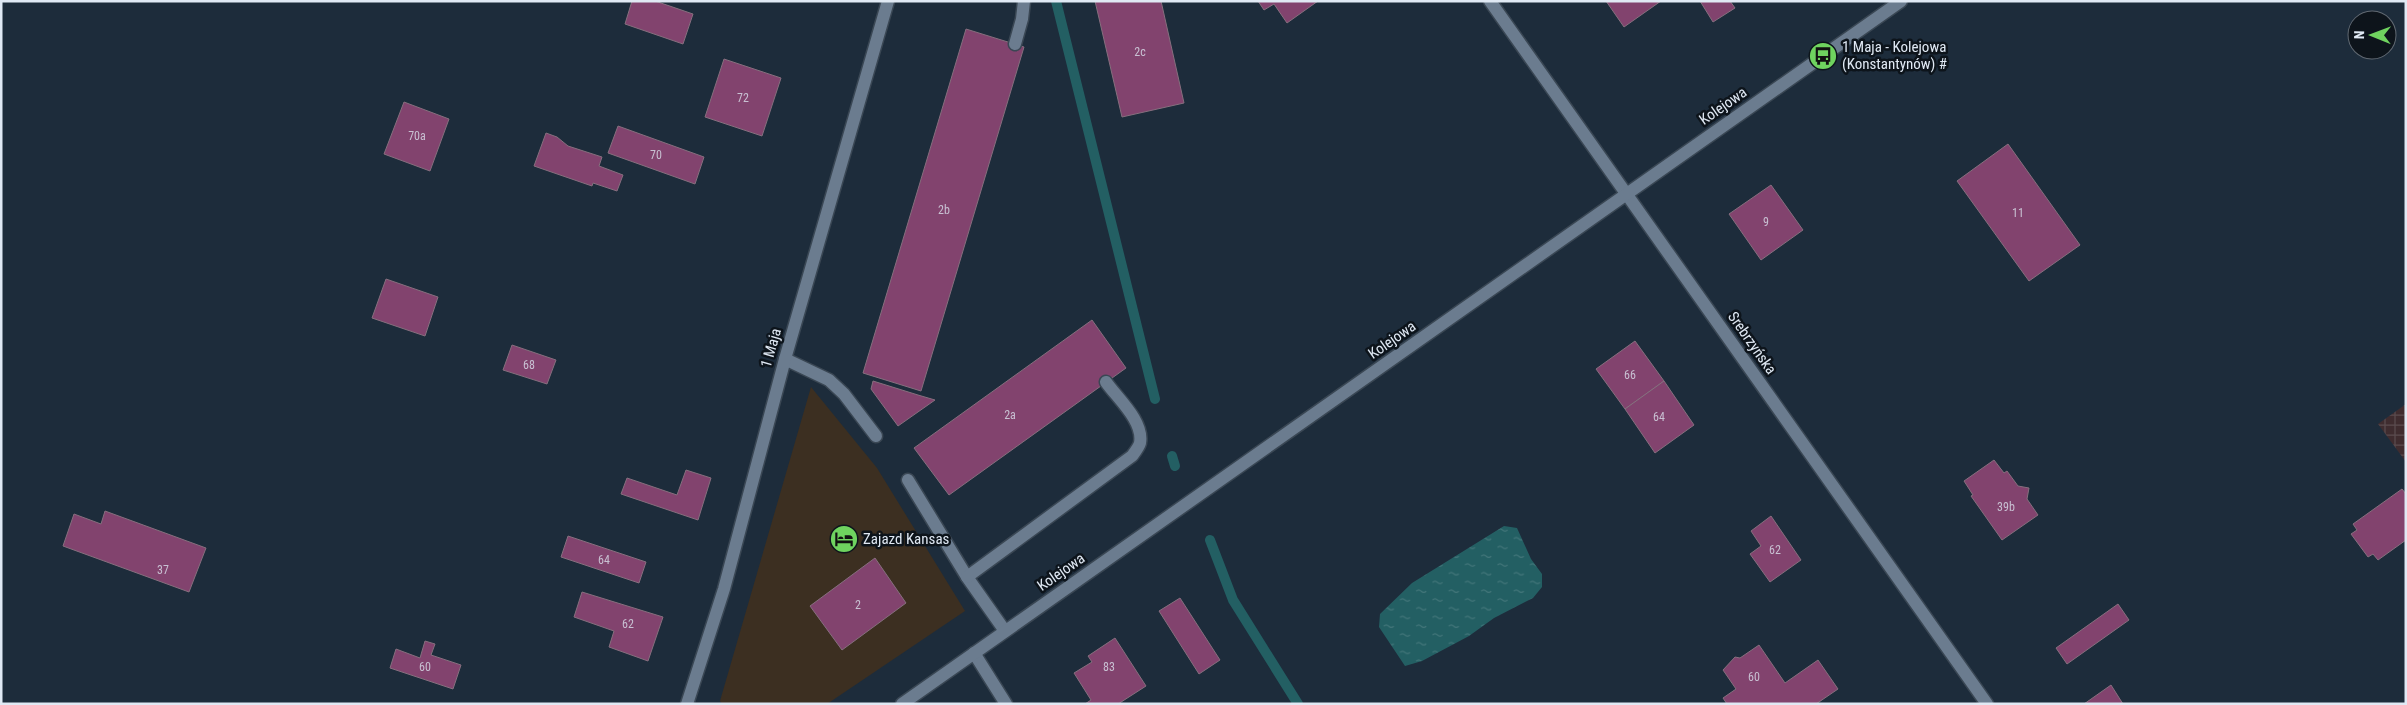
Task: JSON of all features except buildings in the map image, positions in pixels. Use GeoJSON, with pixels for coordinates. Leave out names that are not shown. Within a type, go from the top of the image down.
{"type":"FeatureCollection","features":[{"type":"Feature","properties":{"kind":"street","name":"1 Maja"},"geometry":{"type":"LineString","coordinates":[[687,704],[724,589],[785,359],[888,1]]}},
{"type":"Feature","properties":{"kind":"street"},"geometry":{"type":"LineString","coordinates":[[1015,44],[1022,18],[1024,1]]}},
{"type":"Feature","properties":{"kind":"street","name":"Srebrzyńska"},"geometry":{"type":"LineString","coordinates":[[1490,1],[1987,704]]}},
{"type":"Feature","properties":{"kind":"street","name":"Kolejowa"},"geometry":{"type":"LineString","coordinates":[[902,704],[1901,1]]}},
{"type":"Feature","properties":{"kind":"street"},"geometry":{"type":"LineString","coordinates":[[785,359],[829,380],[844,394],[876,436]]}},
{"type":"Feature","properties":{"kind":"street"},"geometry":{"type":"LineString","coordinates":[[967,577],[1132,456],[1140,444],[1138,427],[1106,382]]}},
{"type":"Feature","properties":{"kind":"street"},"geometry":{"type":"LineString","coordinates":[[908,480],[967,577],[1005,631]]}},
{"type":"Feature","properties":{"kind":"street"},"geometry":{"type":"LineString","coordinates":[[974,653],[1006,704]]}},
{"type":"Feature","properties":{"kind":"shaded area","name":"Zajazd Kansas"},"geometry":{"type":"Polygon","coordinates":[[[811,387],[877,468],[965,611],[827,704],[722,704],[720,701],[811,387]]]}},
{"type":"Feature","properties":{"kind":"shaded area"},"geometry":{"type":"Polygon","coordinates":[[[2406,404],[2406,462],[2378,424],[2406,404]]]}},
{"type":"Feature","properties":{"kind":"water"},"geometry":{"type":"Polygon","coordinates":[[[1504,526],[1517,528],[1531,559],[1542,574],[1542,587],[1533,598],[1494,618],[1469,636],[1422,661],[1405,666],[1379,627],[1380,614],[1412,583],[1504,526]]]}},
{"type":"Feature","properties":{"kind":"waterway"},"geometry":{"type":"LineString","coordinates":[[1056,1],[1155,399]]}},
{"type":"Feature","properties":{"kind":"waterway"},"geometry":{"type":"LineString","coordinates":[[1172,456],[1175,466]]}},
{"type":"Feature","properties":{"kind":"waterway"},"geometry":{"type":"LineString","coordinates":[[1210,540],[1233,600],[1298,704]]}},
{"type":"Feature","properties":{"kind":"place","name":"1 Maja - Kolejowa (Konstantynów) #"},"geometry":{"type":"Point","coordinates":[1823,56]}},
{"type":"Feature","properties":{"kind":"place","name":"Zajazd Kansas"},"geometry":{"type":"Point","coordinates":[844,539]}}]}
